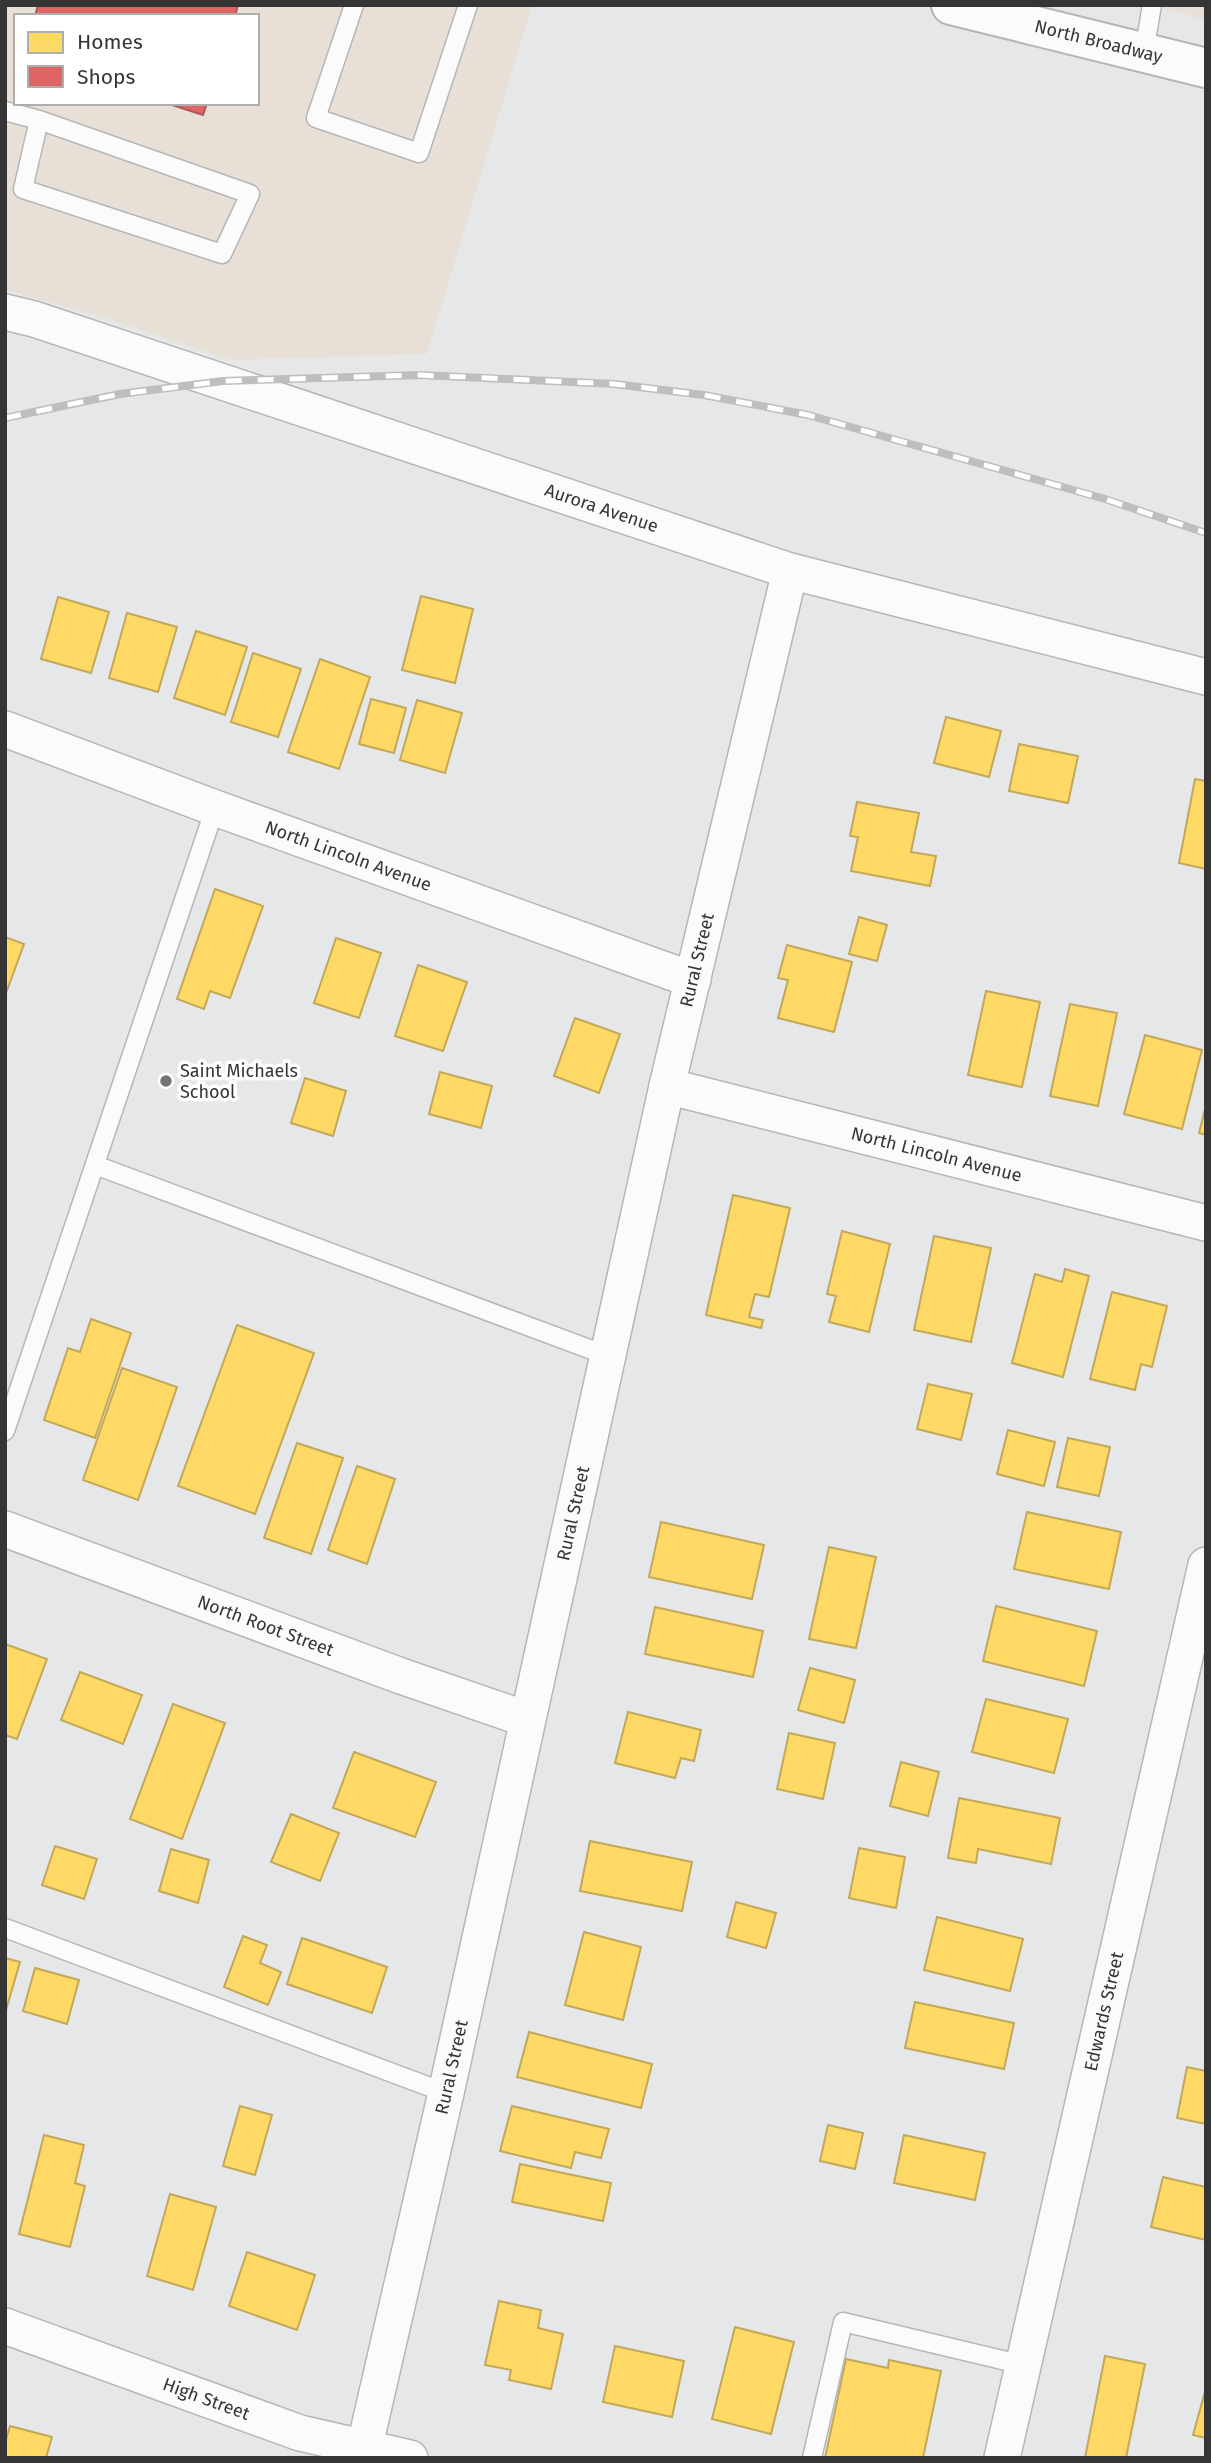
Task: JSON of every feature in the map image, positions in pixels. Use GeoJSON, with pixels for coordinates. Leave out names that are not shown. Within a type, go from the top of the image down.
{"type":"FeatureCollection","features":[{"type":"Feature","properties":{"kind":"main road","name":"North Broadway"},"geometry":{"type":"LineString","coordinates":[[951,5],[1206,68]]}},
{"type":"Feature","properties":{"kind":"street","name":"Aurora Avenue"},"geometry":{"type":"LineString","coordinates":[[5,312],[210,377],[790,571],[1206,677]]}},
{"type":"Feature","properties":{"kind":"street","name":"Rural Street"},"geometry":{"type":"LineString","coordinates":[[363,2453],[446,2093],[667,1086],[790,571]]}},
{"type":"Feature","properties":{"kind":"street","name":"North Lincoln Avenue"},"geometry":{"type":"LineString","coordinates":[[5,729],[215,808],[693,980]]}},
{"type":"Feature","properties":{"kind":"street","name":"North Lincoln Avenue"},"geometry":{"type":"LineString","coordinates":[[667,1086],[1206,1223]]}},
{"type":"Feature","properties":{"kind":"street","name":"North Root Street"},"geometry":{"type":"LineString","coordinates":[[5,1529],[401,1676],[526,1719]]}},
{"type":"Feature","properties":{"kind":"street","name":"Edwards Street"},"geometry":{"type":"LineString","coordinates":[[1002,2458],[1206,1565]]}},
{"type":"Feature","properties":{"kind":"street","name":"High Street"},"geometry":{"type":"LineString","coordinates":[[5,2326],[300,2433],[363,2453],[410,2458]]}},
{"type":"Feature","properties":{"kind":"lane"},"geometry":{"type":"LineString","coordinates":[[354,5],[316,118],[419,153],[468,5]]}},
{"type":"Feature","properties":{"kind":"lane"},"geometry":{"type":"LineString","coordinates":[[1144,51],[1152,5]]}},
{"type":"Feature","properties":{"kind":"lane"},"geometry":{"type":"LineString","coordinates":[[5,111],[39,120],[250,194],[222,254],[23,189],[39,120]]}},
{"type":"Feature","properties":{"kind":"lane"},"geometry":{"type":"LineString","coordinates":[[5,1431],[215,808]]}},
{"type":"Feature","properties":{"kind":"lane"},"geometry":{"type":"LineString","coordinates":[[95,1165],[608,1356]]}},
{"type":"Feature","properties":{"kind":"lane"},"geometry":{"type":"LineString","coordinates":[[5,1928],[446,2093]]}},
{"type":"Feature","properties":{"kind":"lane"},"geometry":{"type":"LineString","coordinates":[[812,2458],[843,2322],[1023,2365]]}},
{"type":"Feature","properties":{"kind":"shaded area"},"geometry":{"type":"Polygon","coordinates":[[[7,5],[532,5],[427,354],[231,360],[106,318],[5,290],[7,5]]]}},
{"type":"Feature","properties":{"kind":"shaded area"},"geometry":{"type":"Polygon","coordinates":[[[1151,5],[1206,5],[1206,20],[1151,5]]]}},
{"type":"Feature","properties":{"kind":"building: Homes"},"geometry":{"type":"Polygon","coordinates":[[[421,596],[473,609],[455,683],[402,670],[421,596]]]}},
{"type":"Feature","properties":{"kind":"building: Homes"},"geometry":{"type":"Polygon","coordinates":[[[58,597],[109,612],[91,673],[41,659],[58,597]]]}},
{"type":"Feature","properties":{"kind":"building: Homes"},"geometry":{"type":"Polygon","coordinates":[[[127,613],[177,627],[158,692],[109,678],[127,613]]]}},
{"type":"Feature","properties":{"kind":"building: Homes"},"geometry":{"type":"Polygon","coordinates":[[[196,631],[247,647],[225,715],[174,698],[196,631]]]}},
{"type":"Feature","properties":{"kind":"building: Homes"},"geometry":{"type":"Polygon","coordinates":[[[253,653],[301,669],[278,737],[231,722],[253,653]]]}},
{"type":"Feature","properties":{"kind":"building: Homes"},"geometry":{"type":"Polygon","coordinates":[[[320,659],[370,677],[339,769],[288,752],[320,659]]]}},
{"type":"Feature","properties":{"kind":"building: Homes"},"geometry":{"type":"Polygon","coordinates":[[[371,699],[406,708],[394,753],[359,744],[371,699]]]}},
{"type":"Feature","properties":{"kind":"building: Homes"},"geometry":{"type":"Polygon","coordinates":[[[417,700],[462,713],[445,773],[400,760],[417,700]]]}},
{"type":"Feature","properties":{"kind":"building: Homes"},"geometry":{"type":"Polygon","coordinates":[[[946,717],[1001,731],[989,777],[934,763],[946,717]]]}},
{"type":"Feature","properties":{"kind":"building: Homes"},"geometry":{"type":"Polygon","coordinates":[[[1019,744],[1078,756],[1068,803],[1009,791],[1019,744]]]}},
{"type":"Feature","properties":{"kind":"building: Homes"},"geometry":{"type":"Polygon","coordinates":[[[1195,779],[1206,781],[1206,869],[1179,863],[1195,779]]]}},
{"type":"Feature","properties":{"kind":"building: Homes"},"geometry":{"type":"Polygon","coordinates":[[[857,802],[919,813],[911,852],[936,856],[930,886],[851,871],[858,837],[850,836],[857,802]]]}},
{"type":"Feature","properties":{"kind":"building: Homes"},"geometry":{"type":"Polygon","coordinates":[[[215,889],[263,906],[230,998],[210,991],[204,1009],[177,999],[215,889]]]}},
{"type":"Feature","properties":{"kind":"building: Homes"},"geometry":{"type":"Polygon","coordinates":[[[859,917],[887,925],[877,961],[849,954],[859,917]]]}},
{"type":"Feature","properties":{"kind":"building: Homes"},"geometry":{"type":"Polygon","coordinates":[[[5,937],[24,944],[5,996],[5,937]]]}},
{"type":"Feature","properties":{"kind":"building: Homes"},"geometry":{"type":"Polygon","coordinates":[[[336,938],[381,953],[359,1018],[314,1003],[336,938]]]}},
{"type":"Feature","properties":{"kind":"building: Homes"},"geometry":{"type":"Polygon","coordinates":[[[787,945],[852,962],[834,1032],[778,1018],[788,980],[778,978],[787,945]]]}},
{"type":"Feature","properties":{"kind":"building: Homes"},"geometry":{"type":"Polygon","coordinates":[[[418,965],[467,982],[443,1051],[395,1036],[418,965]]]}},
{"type":"Feature","properties":{"kind":"building: Homes"},"geometry":{"type":"Polygon","coordinates":[[[986,991],[1040,1002],[1022,1087],[968,1075],[986,991]]]}},
{"type":"Feature","properties":{"kind":"building: Homes"},"geometry":{"type":"Polygon","coordinates":[[[1070,1004],[1117,1013],[1098,1106],[1050,1096],[1070,1004]]]}},
{"type":"Feature","properties":{"kind":"building: Homes"},"geometry":{"type":"Polygon","coordinates":[[[575,1018],[620,1034],[599,1093],[554,1076],[575,1018]]]}},
{"type":"Feature","properties":{"kind":"building: Homes"},"geometry":{"type":"Polygon","coordinates":[[[1145,1035],[1202,1050],[1182,1129],[1124,1114],[1145,1035]]]}},
{"type":"Feature","properties":{"kind":"building: Homes"},"geometry":{"type":"Polygon","coordinates":[[[440,1072],[492,1086],[481,1128],[429,1114],[440,1072]]]}},
{"type":"Feature","properties":{"kind":"building: Homes"},"geometry":{"type":"Polygon","coordinates":[[[305,1078],[346,1091],[333,1136],[291,1123],[305,1078]]]}},
{"type":"Feature","properties":{"kind":"building: Homes"},"geometry":{"type":"Polygon","coordinates":[[[1206,1105],[1206,1135],[1199,1133],[1206,1105]]]}},
{"type":"Feature","properties":{"kind":"building: Homes"},"geometry":{"type":"Polygon","coordinates":[[[733,1195],[790,1208],[769,1297],[755,1294],[749,1317],[763,1320],[761,1328],[706,1315],[733,1195]]]}},
{"type":"Feature","properties":{"kind":"building: Homes"},"geometry":{"type":"Polygon","coordinates":[[[842,1231],[890,1244],[869,1332],[829,1322],[836,1296],[827,1294],[842,1231]]]}},
{"type":"Feature","properties":{"kind":"building: Homes"},"geometry":{"type":"Polygon","coordinates":[[[934,1236],[991,1248],[971,1342],[914,1330],[934,1236]]]}},
{"type":"Feature","properties":{"kind":"building: Homes"},"geometry":{"type":"Polygon","coordinates":[[[1065,1269],[1089,1276],[1063,1377],[1012,1363],[1035,1274],[1062,1282],[1065,1269]]]}},
{"type":"Feature","properties":{"kind":"building: Homes"},"geometry":{"type":"Polygon","coordinates":[[[1112,1292],[1167,1306],[1152,1367],[1141,1364],[1135,1390],[1090,1379],[1112,1292]]]}},
{"type":"Feature","properties":{"kind":"building: Homes"},"geometry":{"type":"Polygon","coordinates":[[[91,1319],[131,1333],[95,1438],[44,1420],[68,1348],[80,1352],[91,1319]]]}},
{"type":"Feature","properties":{"kind":"building: Homes"},"geometry":{"type":"Polygon","coordinates":[[[237,1325],[314,1353],[255,1514],[178,1486],[237,1325]]]}},
{"type":"Feature","properties":{"kind":"building: Homes"},"geometry":{"type":"Polygon","coordinates":[[[122,1368],[177,1387],[138,1500],[83,1480],[122,1368]]]}},
{"type":"Feature","properties":{"kind":"building: Homes"},"geometry":{"type":"Polygon","coordinates":[[[928,1384],[972,1394],[961,1440],[917,1429],[928,1384]]]}},
{"type":"Feature","properties":{"kind":"building: Homes"},"geometry":{"type":"Polygon","coordinates":[[[1008,1430],[1055,1442],[1044,1486],[997,1474],[1008,1430]]]}},
{"type":"Feature","properties":{"kind":"building: Homes"},"geometry":{"type":"Polygon","coordinates":[[[1068,1438],[1110,1447],[1099,1496],[1057,1487],[1068,1438]]]}},
{"type":"Feature","properties":{"kind":"building: Homes"},"geometry":{"type":"Polygon","coordinates":[[[297,1443],[343,1458],[311,1554],[264,1538],[297,1443]]]}},
{"type":"Feature","properties":{"kind":"building: Homes"},"geometry":{"type":"Polygon","coordinates":[[[357,1466],[395,1479],[367,1564],[328,1550],[357,1466]]]}},
{"type":"Feature","properties":{"kind":"building: Homes"},"geometry":{"type":"Polygon","coordinates":[[[1027,1512],[1121,1532],[1109,1589],[1014,1569],[1027,1512]]]}},
{"type":"Feature","properties":{"kind":"building: Homes"},"geometry":{"type":"Polygon","coordinates":[[[661,1522],[764,1545],[752,1599],[649,1577],[661,1522]]]}},
{"type":"Feature","properties":{"kind":"building: Homes"},"geometry":{"type":"Polygon","coordinates":[[[829,1547],[876,1557],[856,1648],[809,1639],[829,1547]]]}},
{"type":"Feature","properties":{"kind":"building: Homes"},"geometry":{"type":"Polygon","coordinates":[[[996,1606],[1097,1631],[1084,1686],[983,1661],[996,1606]]]}},
{"type":"Feature","properties":{"kind":"building: Homes"},"geometry":{"type":"Polygon","coordinates":[[[655,1607],[763,1631],[753,1677],[645,1654],[655,1607]]]}},
{"type":"Feature","properties":{"kind":"building: Homes"},"geometry":{"type":"Polygon","coordinates":[[[5,1644],[47,1659],[17,1739],[5,1735],[5,1644]]]}},
{"type":"Feature","properties":{"kind":"building: Homes"},"geometry":{"type":"Polygon","coordinates":[[[810,1668],[855,1680],[844,1723],[798,1710],[810,1668]]]}},
{"type":"Feature","properties":{"kind":"building: Homes"},"geometry":{"type":"Polygon","coordinates":[[[80,1672],[142,1695],[123,1744],[61,1720],[80,1672]]]}},
{"type":"Feature","properties":{"kind":"building: Homes"},"geometry":{"type":"Polygon","coordinates":[[[986,1699],[1068,1719],[1054,1773],[972,1752],[986,1699]]]}},
{"type":"Feature","properties":{"kind":"building: Homes"},"geometry":{"type":"Polygon","coordinates":[[[173,1704],[225,1723],[182,1839],[130,1819],[173,1704]]]}},
{"type":"Feature","properties":{"kind":"building: Homes"},"geometry":{"type":"Polygon","coordinates":[[[628,1712],[701,1730],[694,1761],[681,1758],[675,1778],[615,1763],[628,1712]]]}},
{"type":"Feature","properties":{"kind":"building: Homes"},"geometry":{"type":"Polygon","coordinates":[[[789,1733],[835,1743],[823,1799],[777,1789],[789,1733]]]}},
{"type":"Feature","properties":{"kind":"building: Homes"},"geometry":{"type":"Polygon","coordinates":[[[354,1752],[436,1782],[415,1837],[333,1808],[354,1752]]]}},
{"type":"Feature","properties":{"kind":"building: Homes"},"geometry":{"type":"Polygon","coordinates":[[[901,1762],[939,1772],[928,1816],[890,1806],[901,1762]]]}},
{"type":"Feature","properties":{"kind":"building: Homes"},"geometry":{"type":"Polygon","coordinates":[[[959,1798],[1060,1818],[1051,1864],[978,1849],[976,1863],[948,1858],[959,1798]]]}},
{"type":"Feature","properties":{"kind":"building: Homes"},"geometry":{"type":"Polygon","coordinates":[[[291,1814],[339,1833],[320,1881],[271,1862],[291,1814]]]}},
{"type":"Feature","properties":{"kind":"building: Homes"},"geometry":{"type":"Polygon","coordinates":[[[590,1841],[692,1862],[682,1911],[580,1891],[590,1841]]]}},
{"type":"Feature","properties":{"kind":"building: Homes"},"geometry":{"type":"Polygon","coordinates":[[[55,1846],[97,1859],[84,1899],[42,1885],[55,1846]]]}},
{"type":"Feature","properties":{"kind":"building: Homes"},"geometry":{"type":"Polygon","coordinates":[[[859,1848],[905,1857],[896,1908],[849,1898],[859,1848]]]}},
{"type":"Feature","properties":{"kind":"building: Homes"},"geometry":{"type":"Polygon","coordinates":[[[171,1849],[209,1860],[198,1903],[159,1891],[171,1849]]]}},
{"type":"Feature","properties":{"kind":"building: Homes"},"geometry":{"type":"Polygon","coordinates":[[[736,1902],[776,1913],[766,1948],[727,1937],[736,1902]]]}},
{"type":"Feature","properties":{"kind":"building: Homes"},"geometry":{"type":"Polygon","coordinates":[[[937,1917],[1023,1939],[1010,1991],[924,1970],[937,1917]]]}},
{"type":"Feature","properties":{"kind":"building: Homes"},"geometry":{"type":"Polygon","coordinates":[[[584,1932],[641,1947],[623,2020],[565,2005],[584,1932]]]}},
{"type":"Feature","properties":{"kind":"building: Homes"},"geometry":{"type":"Polygon","coordinates":[[[243,1936],[267,1945],[260,1963],[281,1972],[268,2005],[224,1987],[243,1936]]]}},
{"type":"Feature","properties":{"kind":"building: Homes"},"geometry":{"type":"Polygon","coordinates":[[[302,1938],[387,1967],[372,2013],[287,1984],[302,1938]]]}},
{"type":"Feature","properties":{"kind":"building: Homes"},"geometry":{"type":"Polygon","coordinates":[[[5,1958],[20,1962],[6,2010],[5,2010],[5,1958]]]}},
{"type":"Feature","properties":{"kind":"building: Homes"},"geometry":{"type":"Polygon","coordinates":[[[35,1968],[79,1980],[67,2024],[23,2011],[35,1968]]]}},
{"type":"Feature","properties":{"kind":"building: Homes"},"geometry":{"type":"Polygon","coordinates":[[[915,2002],[1014,2023],[1004,2069],[905,2048],[915,2002]]]}},
{"type":"Feature","properties":{"kind":"building: Homes"},"geometry":{"type":"Polygon","coordinates":[[[529,2032],[652,2064],[641,2108],[517,2077],[529,2032]]]}},
{"type":"Feature","properties":{"kind":"building: Homes"},"geometry":{"type":"Polygon","coordinates":[[[1187,2067],[1206,2071],[1206,2124],[1177,2118],[1187,2067]]]}},
{"type":"Feature","properties":{"kind":"building: Homes"},"geometry":{"type":"Polygon","coordinates":[[[240,2106],[272,2115],[255,2175],[223,2166],[240,2106]]]}},
{"type":"Feature","properties":{"kind":"building: Homes"},"geometry":{"type":"Polygon","coordinates":[[[512,2106],[609,2129],[601,2158],[575,2152],[571,2168],[500,2151],[512,2106]]]}},
{"type":"Feature","properties":{"kind":"building: Homes"},"geometry":{"type":"Polygon","coordinates":[[[828,2125],[863,2133],[855,2169],[820,2161],[828,2125]]]}},
{"type":"Feature","properties":{"kind":"building: Homes"},"geometry":{"type":"Polygon","coordinates":[[[44,2135],[84,2145],[75,2183],[85,2186],[70,2247],[19,2234],[44,2135]]]}},
{"type":"Feature","properties":{"kind":"building: Homes"},"geometry":{"type":"Polygon","coordinates":[[[904,2135],[985,2153],[975,2200],[894,2183],[904,2135]]]}},
{"type":"Feature","properties":{"kind":"building: Homes"},"geometry":{"type":"Polygon","coordinates":[[[520,2164],[611,2183],[603,2221],[512,2202],[520,2164]]]}},
{"type":"Feature","properties":{"kind":"building: Homes"},"geometry":{"type":"Polygon","coordinates":[[[1163,2177],[1206,2187],[1206,2240],[1151,2227],[1163,2177]]]}},
{"type":"Feature","properties":{"kind":"building: Homes"},"geometry":{"type":"Polygon","coordinates":[[[170,2194],[216,2207],[193,2290],[147,2276],[170,2194]]]}},
{"type":"Feature","properties":{"kind":"building: Homes"},"geometry":{"type":"Polygon","coordinates":[[[247,2252],[315,2275],[297,2330],[229,2306],[247,2252]]]}},
{"type":"Feature","properties":{"kind":"building: Homes"},"geometry":{"type":"Polygon","coordinates":[[[499,2301],[541,2310],[538,2328],[563,2334],[551,2389],[509,2380],[511,2370],[485,2365],[499,2301]]]}},
{"type":"Feature","properties":{"kind":"building: Homes"},"geometry":{"type":"Polygon","coordinates":[[[735,2327],[794,2342],[771,2434],[712,2419],[735,2327]]]}},
{"type":"Feature","properties":{"kind":"building: Homes"},"geometry":{"type":"Polygon","coordinates":[[[615,2346],[684,2361],[672,2417],[603,2402],[615,2346]]]}},
{"type":"Feature","properties":{"kind":"building: Homes"},"geometry":{"type":"Polygon","coordinates":[[[1105,2356],[1145,2364],[1126,2458],[1085,2458],[1105,2356]]]}},
{"type":"Feature","properties":{"kind":"building: Homes"},"geometry":{"type":"Polygon","coordinates":[[[846,2359],[888,2368],[889,2360],[941,2371],[923,2458],[825,2458],[846,2359]]]}},
{"type":"Feature","properties":{"kind":"building: Homes"},"geometry":{"type":"Polygon","coordinates":[[[1206,2388],[1206,2438],[1193,2435],[1206,2388]]]}},
{"type":"Feature","properties":{"kind":"building: Homes"},"geometry":{"type":"Polygon","coordinates":[[[10,2426],[52,2437],[46,2458],[5,2458],[5,2443],[10,2426]]]}},
{"type":"Feature","properties":{"kind":"building: Shops"},"geometry":{"type":"Polygon","coordinates":[[[38,5],[238,5],[236,14],[36,14],[38,5]]]}},
{"type":"Feature","properties":{"kind":"building: Shops"},"geometry":{"type":"Polygon","coordinates":[[[172,105],[206,105],[203,115],[172,105]]]}},
{"type":"Feature","properties":{"kind":"railway"},"geometry":{"type":"LineString","coordinates":[[5,418],[120,394],[223,381],[420,375],[614,384],[704,395],[808,415],[1105,499],[1206,533]]}},
{"type":"Feature","properties":{"kind":"place","name":"Saint Michaels School"},"geometry":{"type":"Point","coordinates":[166,1081]}}]}
